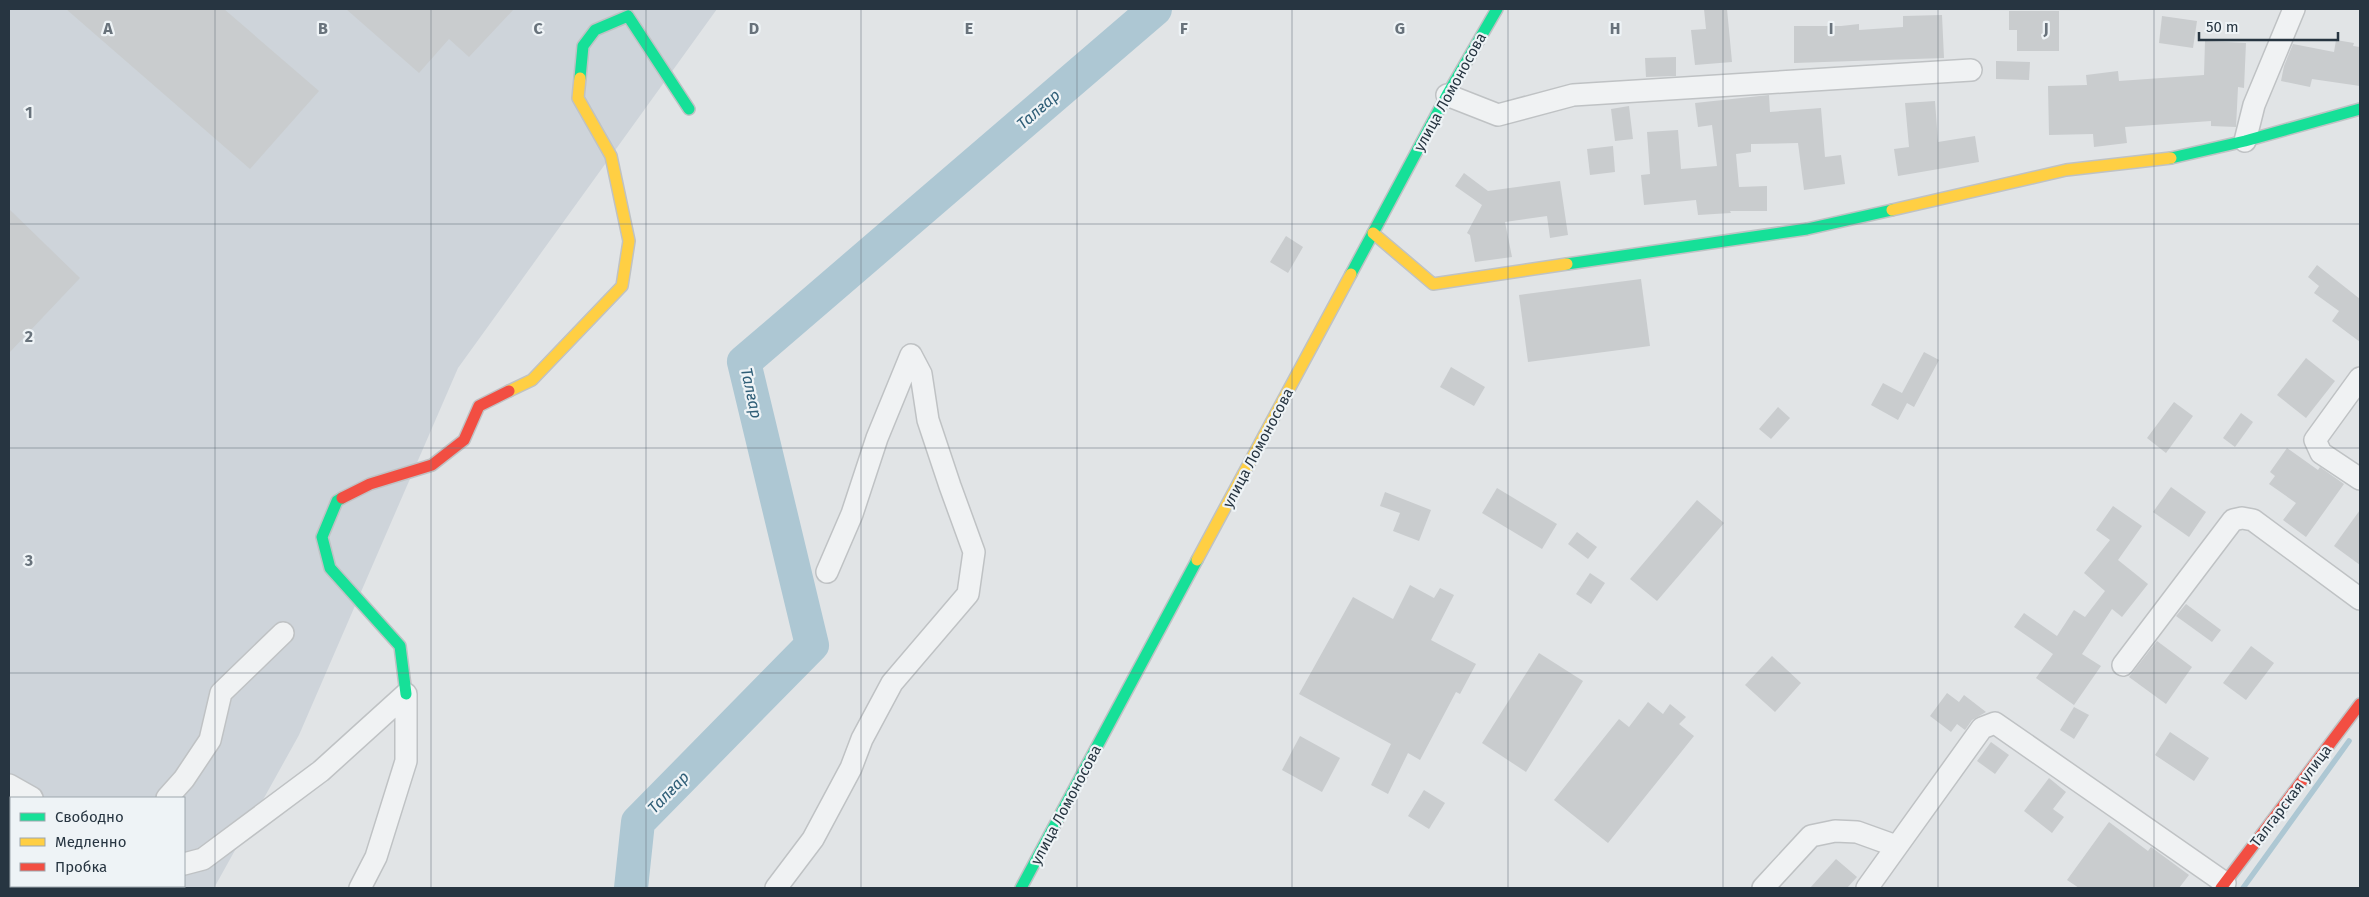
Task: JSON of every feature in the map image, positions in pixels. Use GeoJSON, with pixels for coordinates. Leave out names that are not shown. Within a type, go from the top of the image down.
{"type":"FeatureCollection","features":[{"type":"Feature","properties":{"kind":"street","name":"улица Ломоносова"},"geometry":{"type":"LineString","coordinates":[[1021,888],[1447,95],[1497,9]]}},
{"type":"Feature","properties":{"kind":"street"},"geometry":{"type":"LineString","coordinates":[[2245,141],[2254,105],[2294,9]]}},
{"type":"Feature","properties":{"kind":"street"},"geometry":{"type":"LineString","coordinates":[[360,888],[376,857],[406,761],[406,694],[400,646],[330,568],[322,537],[337,501],[370,484],[432,465],[464,440],[479,406],[532,380],[622,286],[629,241],[611,156],[578,98],[583,46],[595,30],[628,16],[689,109]]}},
{"type":"Feature","properties":{"kind":"street"},"geometry":{"type":"LineString","coordinates":[[1447,95],[1498,115],[1573,94],[1970,70]]}},
{"type":"Feature","properties":{"kind":"street"},"geometry":{"type":"LineString","coordinates":[[1373,233],[1433,284],[1807,229],[2066,170],[2170,158],[2245,141],[2360,109]]}},
{"type":"Feature","properties":{"kind":"street"},"geometry":{"type":"LineString","coordinates":[[776,888],[813,839],[892,683],[968,594],[974,552],[928,420],[921,374],[911,355],[877,438],[852,514],[827,572]]}},
{"type":"Feature","properties":{"kind":"street"},"geometry":{"type":"LineString","coordinates":[[2360,378],[2315,440],[2321,453],[2360,479]]}},
{"type":"Feature","properties":{"kind":"street"},"geometry":{"type":"LineString","coordinates":[[2123,666],[2232,520],[2242,518],[2253,520],[2360,599]]}},
{"type":"Feature","properties":{"kind":"street"},"geometry":{"type":"LineString","coordinates":[[168,797],[184,779],[210,740],[221,694],[283,633]]}},
{"type":"Feature","properties":{"kind":"street"},"geometry":{"type":"LineString","coordinates":[[185,864],[203,859],[321,771],[406,694]]}},
{"type":"Feature","properties":{"kind":"street","name":"Талгарская улица"},"geometry":{"type":"LineString","coordinates":[[2223,885],[2360,704]]}},
{"type":"Feature","properties":{"kind":"street"},"geometry":{"type":"LineString","coordinates":[[1867,888],[1982,728],[1995,723],[2223,885]]}},
{"type":"Feature","properties":{"kind":"street"},"geometry":{"type":"LineString","coordinates":[[9,785],[30,797]]}},
{"type":"Feature","properties":{"kind":"street"},"geometry":{"type":"LineString","coordinates":[[1763,888],[1811,836],[1836,831],[1858,832],[1896,846]]}},
{"type":"Feature","properties":{"kind":"shaded area"},"geometry":{"type":"Polygon","coordinates":[[[9,9],[717,9],[458,368],[299,735],[214,888],[9,888],[9,9]]]}},
{"type":"Feature","properties":{"kind":"building"},"geometry":{"type":"Polygon","coordinates":[[[66,9],[224,9],[319,91],[250,169],[66,9]]]}},
{"type":"Feature","properties":{"kind":"building"},"geometry":{"type":"Polygon","coordinates":[[[346,9],[514,9],[469,57],[449,39],[419,73],[346,9]]]}},
{"type":"Feature","properties":{"kind":"building"},"geometry":{"type":"Polygon","coordinates":[[[1704,9],[1727,9],[1732,62],[1695,65],[1691,30],[1706,29],[1704,9]]]}},
{"type":"Feature","properties":{"kind":"building"},"geometry":{"type":"Polygon","coordinates":[[[2009,11],[2059,11],[2059,51],[2017,51],[2017,30],[2009,30],[2009,11]]]}},
{"type":"Feature","properties":{"kind":"building"},"geometry":{"type":"Polygon","coordinates":[[[1942,15],[1944,58],[1794,63],[1794,26],[1859,24],[1859,30],[1903,27],[1903,16],[1942,15]]]}},
{"type":"Feature","properties":{"kind":"building"},"geometry":{"type":"Polygon","coordinates":[[[2162,16],[2197,21],[2193,48],[2159,43],[2162,16]]]}},
{"type":"Feature","properties":{"kind":"building"},"geometry":{"type":"Polygon","coordinates":[[[2336,40],[2354,43],[2353,46],[2360,47],[2360,86],[2312,79],[2310,87],[2281,81],[2284,66],[2293,44],[2334,52],[2336,40]]]}},
{"type":"Feature","properties":{"kind":"building"},"geometry":{"type":"Polygon","coordinates":[[[2205,41],[2246,43],[2244,88],[2238,87],[2236,127],[2211,126],[2211,121],[2125,127],[2127,143],[2094,147],[2093,134],[2049,135],[2048,86],[2087,85],[2086,75],[2118,71],[2119,81],[2204,75],[2205,41]]]}},
{"type":"Feature","properties":{"kind":"building"},"geometry":{"type":"Polygon","coordinates":[[[1676,57],[1676,76],[1646,77],[1645,58],[1676,57]]]}},
{"type":"Feature","properties":{"kind":"building"},"geometry":{"type":"Polygon","coordinates":[[[1996,61],[2030,62],[2029,80],[1996,79],[1996,61]]]}},
{"type":"Feature","properties":{"kind":"building"},"geometry":{"type":"Polygon","coordinates":[[[1769,95],[1770,112],[1821,108],[1825,157],[1841,155],[1845,184],[1804,190],[1798,143],[1751,144],[1751,152],[1736,154],[1739,187],[1767,186],[1767,211],[1730,211],[1731,213],[1698,215],[1696,200],[1644,205],[1641,175],[1650,174],[1647,132],[1678,130],[1681,169],[1717,166],[1712,125],[1698,127],[1695,103],[1769,95]]]}},
{"type":"Feature","properties":{"kind":"building"},"geometry":{"type":"Polygon","coordinates":[[[1935,101],[1938,142],[1975,136],[1979,162],[1898,176],[1894,149],[1909,147],[1905,103],[1935,101]]]}},
{"type":"Feature","properties":{"kind":"building"},"geometry":{"type":"Polygon","coordinates":[[[1629,106],[1633,139],[1615,141],[1611,109],[1629,106]]]}},
{"type":"Feature","properties":{"kind":"building"},"geometry":{"type":"Polygon","coordinates":[[[1613,146],[1615,172],[1590,175],[1587,149],[1613,146]]]}},
{"type":"Feature","properties":{"kind":"building"},"geometry":{"type":"Polygon","coordinates":[[[1464,173],[1488,191],[1560,181],[1568,235],[1550,238],[1547,216],[1505,222],[1512,257],[1475,262],[1470,235],[1467,233],[1482,205],[1455,186],[1464,173]]]}},
{"type":"Feature","properties":{"kind":"building"},"geometry":{"type":"Polygon","coordinates":[[[9,209],[80,278],[9,353],[9,209]]]}},
{"type":"Feature","properties":{"kind":"building"},"geometry":{"type":"Polygon","coordinates":[[[1286,236],[1303,247],[1288,273],[1270,262],[1286,236]]]}},
{"type":"Feature","properties":{"kind":"building"},"geometry":{"type":"Polygon","coordinates":[[[2317,265],[2360,299],[2360,342],[2332,321],[2339,311],[2314,293],[2319,286],[2308,277],[2317,265]]]}},
{"type":"Feature","properties":{"kind":"building"},"geometry":{"type":"Polygon","coordinates":[[[1641,279],[1650,346],[1528,362],[1519,295],[1641,279]]]}},
{"type":"Feature","properties":{"kind":"building"},"geometry":{"type":"Polygon","coordinates":[[[1924,352],[1939,360],[1914,407],[1907,403],[1898,420],[1871,405],[1883,383],[1902,393],[1924,352]]]}},
{"type":"Feature","properties":{"kind":"building"},"geometry":{"type":"Polygon","coordinates":[[[2306,358],[2335,381],[2306,418],[2277,395],[2306,358]]]}},
{"type":"Feature","properties":{"kind":"building"},"geometry":{"type":"Polygon","coordinates":[[[1451,367],[1485,387],[1474,406],[1440,387],[1451,367]]]}},
{"type":"Feature","properties":{"kind":"building"},"geometry":{"type":"Polygon","coordinates":[[[2174,402],[2193,416],[2166,453],[2147,438],[2174,402]]]}},
{"type":"Feature","properties":{"kind":"building"},"geometry":{"type":"Polygon","coordinates":[[[1778,407],[1790,418],[1771,439],[1759,429],[1778,407]]]}},
{"type":"Feature","properties":{"kind":"building"},"geometry":{"type":"Polygon","coordinates":[[[2241,413],[2253,422],[2235,447],[2223,438],[2241,413]]]}},
{"type":"Feature","properties":{"kind":"building"},"geometry":{"type":"Polygon","coordinates":[[[2287,448],[2318,470],[2320,467],[2344,484],[2306,537],[2283,520],[2296,503],[2269,484],[2275,476],[2270,472],[2287,448]]]}},
{"type":"Feature","properties":{"kind":"building"},"geometry":{"type":"Polygon","coordinates":[[[2171,487],[2206,512],[2189,537],[2153,512],[2171,487]]]}},
{"type":"Feature","properties":{"kind":"building"},"geometry":{"type":"Polygon","coordinates":[[[1497,488],[1557,524],[1542,549],[1482,513],[1497,488]]]}},
{"type":"Feature","properties":{"kind":"building"},"geometry":{"type":"Polygon","coordinates":[[[1385,492],[1431,510],[1419,541],[1393,531],[1400,513],[1380,506],[1385,492]]]}},
{"type":"Feature","properties":{"kind":"building"},"geometry":{"type":"Polygon","coordinates":[[[1697,500],[1724,523],[1657,601],[1630,579],[1697,500]]]}},
{"type":"Feature","properties":{"kind":"building"},"geometry":{"type":"Polygon","coordinates":[[[2113,506],[2142,526],[2118,560],[2148,584],[2122,617],[2112,609],[2082,654],[2101,666],[2074,705],[2036,678],[2053,654],[2014,627],[2024,613],[2057,636],[2074,610],[2085,617],[2105,591],[2084,573],[2110,540],[2096,530],[2113,506]]]}},
{"type":"Feature","properties":{"kind":"building"},"geometry":{"type":"Polygon","coordinates":[[[2360,510],[2360,565],[2334,546],[2360,510]]]}},
{"type":"Feature","properties":{"kind":"building"},"geometry":{"type":"Polygon","coordinates":[[[1577,532],[1597,547],[1588,559],[1568,544],[1577,532]]]}},
{"type":"Feature","properties":{"kind":"building"},"geometry":{"type":"Polygon","coordinates":[[[1590,573],[1605,583],[1591,604],[1576,594],[1590,573]]]}},
{"type":"Feature","properties":{"kind":"building"},"geometry":{"type":"Polygon","coordinates":[[[1410,585],[1434,598],[1440,588],[1454,595],[1431,640],[1476,664],[1460,694],[1456,692],[1420,760],[1408,753],[1388,794],[1371,785],[1391,744],[1299,694],[1353,597],[1393,619],[1410,585]]]}},
{"type":"Feature","properties":{"kind":"building"},"geometry":{"type":"Polygon","coordinates":[[[2186,604],[2221,630],[2212,642],[2176,616],[2186,604]]]}},
{"type":"Feature","properties":{"kind":"building"},"geometry":{"type":"Polygon","coordinates":[[[2157,641],[2192,667],[2166,704],[2129,677],[2157,641]]]}},
{"type":"Feature","properties":{"kind":"building"},"geometry":{"type":"Polygon","coordinates":[[[2251,646],[2274,663],[2246,700],[2223,683],[2251,646]]]}},
{"type":"Feature","properties":{"kind":"building"},"geometry":{"type":"Polygon","coordinates":[[[1539,653],[1583,681],[1526,772],[1482,743],[1539,653]]]}},
{"type":"Feature","properties":{"kind":"building"},"geometry":{"type":"Polygon","coordinates":[[[1772,656],[1801,683],[1775,712],[1745,685],[1772,656]]]}},
{"type":"Feature","properties":{"kind":"building"},"geometry":{"type":"Polygon","coordinates":[[[1947,693],[1959,702],[1964,695],[1986,712],[1972,720],[1965,730],[1957,724],[1951,732],[1930,716],[1947,693]]]}},
{"type":"Feature","properties":{"kind":"building"},"geometry":{"type":"Polygon","coordinates":[[[1648,702],[1663,714],[1670,704],[1686,717],[1679,724],[1694,736],[1608,843],[1554,800],[1619,719],[1629,727],[1648,702]]]}},
{"type":"Feature","properties":{"kind":"building"},"geometry":{"type":"Polygon","coordinates":[[[2074,707],[2089,715],[2074,739],[2060,730],[2074,707]]]}},
{"type":"Feature","properties":{"kind":"building"},"geometry":{"type":"Polygon","coordinates":[[[2170,732],[2209,758],[2194,781],[2155,755],[2170,732]]]}},
{"type":"Feature","properties":{"kind":"building"},"geometry":{"type":"Polygon","coordinates":[[[1300,736],[1340,758],[1322,792],[1282,770],[1300,736]]]}},
{"type":"Feature","properties":{"kind":"building"},"geometry":{"type":"Polygon","coordinates":[[[1991,742],[2009,755],[1995,774],[1977,761],[1991,742]]]}},
{"type":"Feature","properties":{"kind":"building"},"geometry":{"type":"Polygon","coordinates":[[[2049,778],[2066,792],[2053,809],[2064,817],[2052,833],[2024,811],[2049,778]]]}},
{"type":"Feature","properties":{"kind":"building"},"geometry":{"type":"Polygon","coordinates":[[[1424,790],[1445,803],[1429,829],[1408,816],[1424,790]]]}},
{"type":"Feature","properties":{"kind":"building"},"geometry":{"type":"Polygon","coordinates":[[[2109,822],[2148,851],[2151,847],[2189,875],[2179,888],[2079,888],[2067,880],[2109,822]]]}},
{"type":"Feature","properties":{"kind":"building"},"geometry":{"type":"Polygon","coordinates":[[[1836,859],[1857,877],[1847,888],[1810,888],[1836,859]]]}},
{"type":"Feature","properties":{"kind":"waterway","name":"Талғар"},"geometry":{"type":"LineString","coordinates":[[631,888],[638,822],[812,645],[744,362],[1155,9]]}},
{"type":"Feature","properties":{"kind":"waterway"},"geometry":{"type":"LineString","coordinates":[[2243,888],[2349,741]]}},
{"type":"Feature","properties":{"kind":"traffic: fast"},"geometry":{"type":"LineString","coordinates":[[1351,274],[1447,95],[1497,9]]}},
{"type":"Feature","properties":{"kind":"traffic: fast"},"geometry":{"type":"LineString","coordinates":[[580,78],[583,46],[595,30],[628,16],[689,109]]}},
{"type":"Feature","properties":{"kind":"traffic: fast"},"geometry":{"type":"LineString","coordinates":[[2171,158],[2245,141],[2360,109]]}},
{"type":"Feature","properties":{"kind":"traffic: fast"},"geometry":{"type":"LineString","coordinates":[[1567,264],[1807,229],[1892,210]]}},
{"type":"Feature","properties":{"kind":"traffic: fast"},"geometry":{"type":"LineString","coordinates":[[342,498],[337,501],[322,537],[330,568],[400,646],[406,694]]}},
{"type":"Feature","properties":{"kind":"traffic: fast"},"geometry":{"type":"LineString","coordinates":[[1021,888],[1197,560]]}},
{"type":"Feature","properties":{"kind":"traffic: slow"},"geometry":{"type":"LineString","coordinates":[[509,391],[532,380],[622,286],[629,241],[611,156],[578,98],[580,78]]}},
{"type":"Feature","properties":{"kind":"traffic: slow"},"geometry":{"type":"LineString","coordinates":[[1892,210],[2066,170],[2171,158]]}},
{"type":"Feature","properties":{"kind":"traffic: slow"},"geometry":{"type":"LineString","coordinates":[[1373,233],[1433,284],[1567,264]]}},
{"type":"Feature","properties":{"kind":"traffic: slow"},"geometry":{"type":"LineString","coordinates":[[1197,560],[1351,274]]}},
{"type":"Feature","properties":{"kind":"traffic: jam"},"geometry":{"type":"LineString","coordinates":[[342,498],[370,484],[432,465],[464,440],[479,406],[509,391]]}},
{"type":"Feature","properties":{"kind":"traffic: jam"},"geometry":{"type":"LineString","coordinates":[[2221,888],[2360,704]]}}]}
